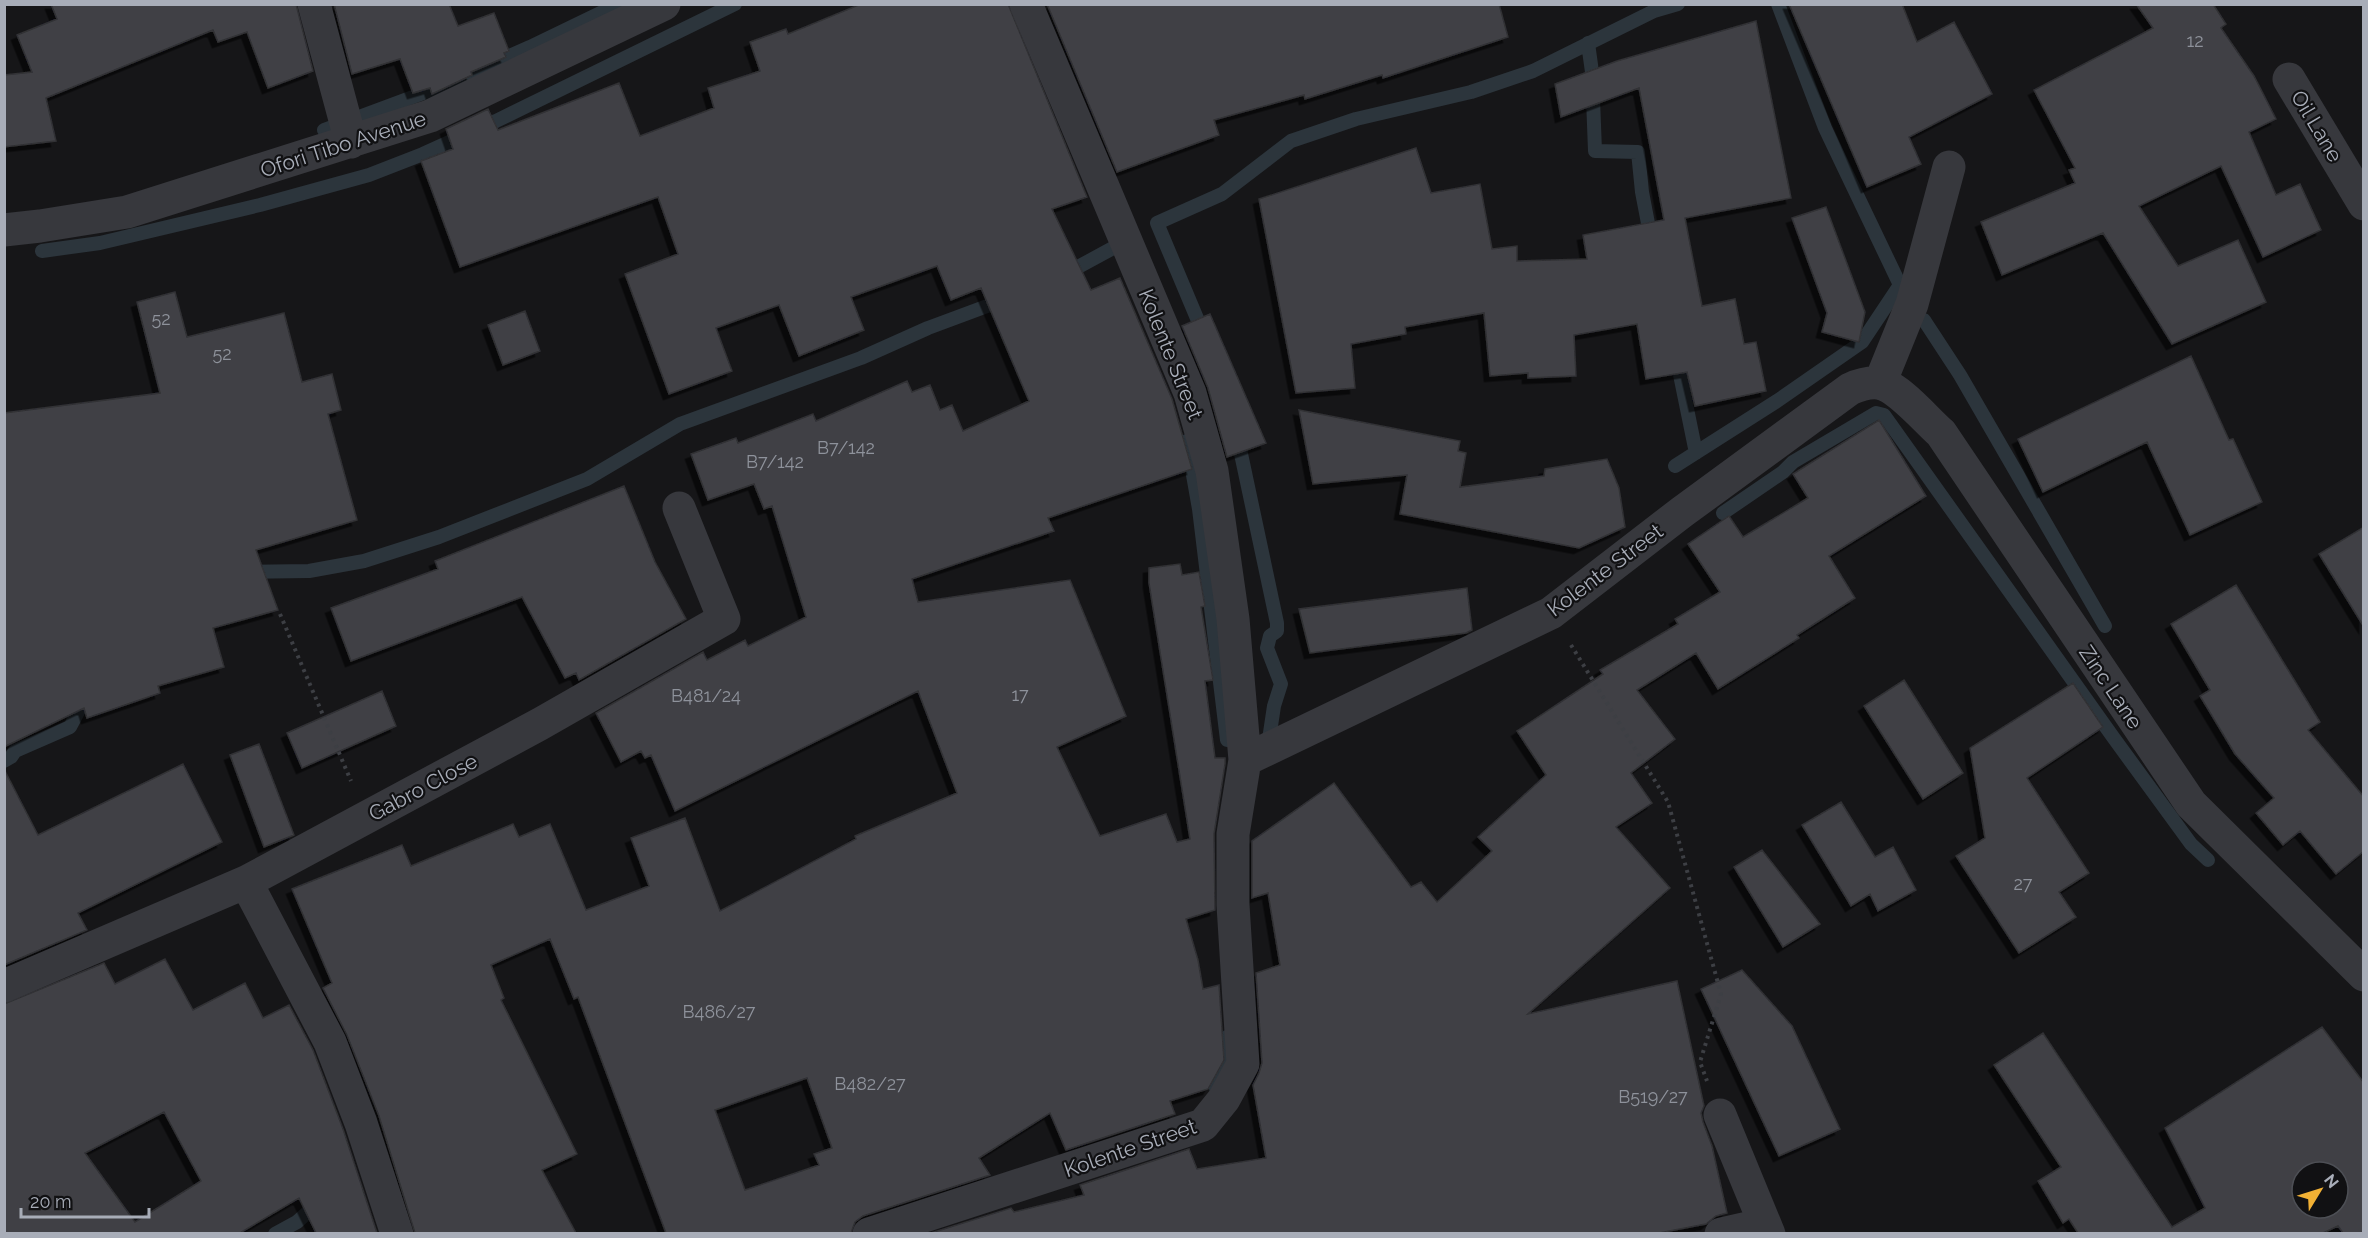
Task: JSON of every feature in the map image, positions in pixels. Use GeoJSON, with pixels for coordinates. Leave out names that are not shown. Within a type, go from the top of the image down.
{"type":"FeatureCollection","features":[{"type":"Feature","properties":{"kind":"street"},"geometry":{"type":"LineString","coordinates":[[314,4],[351,142]]}},
{"type":"Feature","properties":{"kind":"street","name":"Ofori Tibo Avenue"},"geometry":{"type":"LineString","coordinates":[[4,230],[127,212],[430,116],[664,4]]}},
{"type":"Feature","properties":{"kind":"street","name":"Kolente Street"},"geometry":{"type":"LineString","coordinates":[[869,1233],[1203,1125],[1224,1099],[1243,1064],[1233,905],[1233,834],[1245,760],[1233,619],[1212,471],[1190,393],[1026,4]]}},
{"type":"Feature","properties":{"kind":"street","name":"Oil Lane"},"geometry":{"type":"LineString","coordinates":[[2289,80],[2364,204]]}},
{"type":"Feature","properties":{"kind":"street"},"geometry":{"type":"LineString","coordinates":[[1880,383],[1912,304],[1949,167]]}},
{"type":"Feature","properties":{"kind":"street","name":"Kolente Street"},"geometry":{"type":"LineString","coordinates":[[1245,760],[1551,613],[1682,512],[1850,389],[1864,384],[1880,383]]}},
{"type":"Feature","properties":{"kind":"street","name":"Zinc Lane"},"geometry":{"type":"LineString","coordinates":[[1880,383],[1891,388],[1941,433],[2191,804],[2364,975]]}},
{"type":"Feature","properties":{"kind":"street","name":"Gabro Close"},"geometry":{"type":"LineString","coordinates":[[4,986],[246,882],[550,718],[724,618],[679,508]]}},
{"type":"Feature","properties":{"kind":"street"},"geometry":{"type":"LineString","coordinates":[[246,882],[330,1042],[361,1123],[397,1233]]}},
{"type":"Feature","properties":{"kind":"street"},"geometry":{"type":"LineString","coordinates":[[1720,1116],[1767,1229],[1721,1233]]}},
{"type":"Feature","properties":{"kind":"path"},"geometry":{"type":"LineString","coordinates":[[1551,613],[1668,802],[1721,994],[1700,1062],[1720,1116]]}},
{"type":"Feature","properties":{"kind":"path"},"geometry":{"type":"LineString","coordinates":[[280,614],[367,817]]}},
{"type":"Feature","properties":{"kind":"building"},"geometry":{"type":"Polygon","coordinates":[[[51,4],[296,4],[313,71],[268,88],[247,32],[218,42],[213,30],[46,98],[56,141],[4,147],[4,75],[32,72],[17,35],[57,19],[51,4]]]}},
{"type":"Feature","properties":{"kind":"building"},"geometry":{"type":"Polygon","coordinates":[[[334,4],[449,4],[458,26],[494,13],[509,51],[504,53],[506,57],[471,72],[472,75],[432,94],[430,88],[413,93],[400,59],[352,74],[334,4]]]}},
{"type":"Feature","properties":{"kind":"building"},"geometry":{"type":"Polygon","coordinates":[[[861,4],[1008,4],[1087,197],[1052,209],[1091,290],[1120,278],[1172,399],[1192,469],[1048,518],[1054,531],[912,579],[918,602],[1070,580],[1126,716],[1057,747],[1100,836],[1166,814],[1177,842],[1190,839],[1149,583],[1149,568],[1180,564],[1182,575],[1199,572],[1205,606],[1201,607],[1213,680],[1205,681],[1215,758],[1225,758],[1225,764],[1214,834],[1215,910],[1186,919],[1198,960],[1203,989],[1219,985],[1224,1060],[1208,1089],[1170,1101],[1175,1114],[1066,1150],[1050,1113],[979,1158],[990,1175],[863,1216],[855,1222],[851,1233],[666,1233],[578,997],[574,999],[550,939],[491,965],[504,998],[501,1000],[577,1154],[542,1170],[576,1233],[415,1233],[379,1116],[347,1035],[323,988],[332,983],[292,889],[402,845],[411,866],[513,824],[519,837],[550,824],[586,910],[649,886],[631,838],[685,818],[720,911],[856,839],[855,836],[957,793],[918,691],[675,811],[651,755],[645,758],[641,751],[621,762],[596,713],[703,652],[707,660],[745,640],[748,646],[806,617],[772,506],[764,509],[754,484],[708,500],[691,454],[736,438],[738,443],[813,414],[816,421],[907,381],[912,392],[930,385],[940,410],[952,405],[963,431],[1029,401],[981,288],[951,300],[937,266],[851,297],[864,330],[799,356],[779,305],[716,328],[732,371],[669,394],[625,274],[678,254],[658,197],[460,267],[421,161],[453,149],[446,129],[488,109],[498,130],[619,83],[640,136],[714,108],[708,88],[760,71],[750,42],[786,29],[788,34],[861,4]],[[807,1078],[715,1110],[745,1190],[819,1165],[814,1154],[832,1148],[807,1078]]]}},
{"type":"Feature","properties":{"kind":"building"},"geometry":{"type":"Polygon","coordinates":[[[1047,4],[1499,4],[1508,37],[1383,78],[1382,75],[1305,99],[1304,95],[1214,120],[1219,135],[1117,172],[1047,4]]]}},
{"type":"Feature","properties":{"kind":"building"},"geometry":{"type":"Polygon","coordinates":[[[1789,4],[1902,4],[1917,42],[1954,22],[1992,94],[1909,137],[1921,164],[1867,187],[1789,4]]]}},
{"type":"Feature","properties":{"kind":"building"},"geometry":{"type":"Polygon","coordinates":[[[2136,4],[2213,4],[2226,24],[2221,28],[2254,76],[2276,119],[2249,132],[2276,195],[2300,184],[2321,230],[2263,257],[2221,166],[2139,206],[2178,266],[2238,240],[2266,302],[2172,344],[2103,233],[2002,275],[1981,222],[2075,183],[2069,170],[2075,168],[2034,90],[2153,28],[2136,4]]]}},
{"type":"Feature","properties":{"kind":"building"},"geometry":{"type":"Polygon","coordinates":[[[1756,21],[1791,198],[1685,218],[1702,306],[1735,299],[1744,344],[1756,342],[1766,391],[1695,406],[1687,372],[1646,379],[1637,324],[1574,335],[1576,376],[1528,378],[1528,373],[1490,376],[1484,313],[1405,327],[1406,334],[1351,344],[1355,388],[1296,393],[1259,199],[1416,148],[1431,193],[1480,184],[1492,249],[1517,246],[1517,261],[1587,259],[1583,235],[1664,220],[1639,88],[1561,117],[1555,84],[1617,61],[1756,21]]]}},
{"type":"Feature","properties":{"kind":"building"},"geometry":{"type":"Polygon","coordinates":[[[1826,207],[1865,312],[1859,342],[1822,332],[1827,313],[1792,218],[1826,207]]]}},
{"type":"Feature","properties":{"kind":"building"},"geometry":{"type":"Polygon","coordinates":[[[175,292],[187,337],[284,313],[302,382],[332,374],[341,410],[328,414],[357,520],[256,550],[278,610],[213,628],[224,667],[158,686],[160,693],[87,718],[84,708],[4,747],[4,413],[160,393],[137,302],[175,292]]]}},
{"type":"Feature","properties":{"kind":"building"},"geometry":{"type":"Polygon","coordinates":[[[525,311],[540,351],[503,365],[488,325],[525,311]]]}},
{"type":"Feature","properties":{"kind":"building"},"geometry":{"type":"Polygon","coordinates":[[[1210,314],[1266,443],[1227,457],[1208,388],[1182,326],[1210,314]]]}},
{"type":"Feature","properties":{"kind":"building"},"geometry":{"type":"Polygon","coordinates":[[[2191,356],[2229,440],[2233,439],[2262,502],[2190,535],[2147,442],[2043,492],[2018,439],[2191,356]]]}},
{"type":"Feature","properties":{"kind":"building"},"geometry":{"type":"Polygon","coordinates":[[[1299,410],[1460,441],[1458,451],[1466,453],[1460,487],[1544,476],[1545,469],[1607,459],[1619,488],[1625,527],[1579,548],[1400,514],[1407,475],[1313,484],[1299,410]]]}},
{"type":"Feature","properties":{"kind":"building"},"geometry":{"type":"Polygon","coordinates":[[[1879,420],[1926,496],[1829,556],[1855,598],[1797,635],[1799,638],[1718,689],[1696,653],[1637,690],[1675,739],[1631,773],[1652,803],[1616,827],[1670,888],[1528,1014],[1677,981],[1704,1106],[1701,1113],[1712,1146],[1727,1213],[1716,1216],[1706,1224],[1659,1233],[931,1233],[1011,1208],[1014,1212],[1084,1195],[1080,1185],[1189,1149],[1197,1169],[1266,1158],[1253,1085],[1262,1063],[1256,973],[1280,965],[1268,893],[1252,898],[1252,841],[1334,783],[1411,887],[1421,882],[1437,902],[1492,851],[1478,837],[1546,775],[1517,731],[1603,674],[1600,670],[1678,624],[1675,619],[1720,592],[1688,544],[1729,516],[1743,537],[1808,498],[1793,474],[1879,420]]]}},
{"type":"Feature","properties":{"kind":"building"},"geometry":{"type":"Polygon","coordinates":[[[624,486],[655,562],[686,619],[579,680],[576,673],[565,678],[522,597],[351,661],[331,608],[438,569],[435,561],[624,486]]]}},
{"type":"Feature","properties":{"kind":"building"},"geometry":{"type":"Polygon","coordinates":[[[2364,527],[2364,627],[2319,554],[2364,527]]]}},
{"type":"Feature","properties":{"kind":"building"},"geometry":{"type":"Polygon","coordinates":[[[2236,585],[2320,722],[2308,730],[2364,797],[2364,851],[2336,874],[2300,831],[2283,845],[2256,813],[2274,798],[2235,754],[2200,696],[2210,690],[2171,624],[2236,585]]]}},
{"type":"Feature","properties":{"kind":"building"},"geometry":{"type":"Polygon","coordinates":[[[1467,588],[1472,630],[1466,633],[1310,653],[1299,609],[1467,588]]]}},
{"type":"Feature","properties":{"kind":"building"},"geometry":{"type":"Polygon","coordinates":[[[1904,680],[1963,773],[1923,799],[1864,706],[1904,680]]]}},
{"type":"Feature","properties":{"kind":"building"},"geometry":{"type":"Polygon","coordinates":[[[2073,683],[2103,727],[2027,778],[2089,873],[2059,892],[2076,917],[2019,953],[1956,856],[1985,838],[1970,748],[2073,683]]]}},
{"type":"Feature","properties":{"kind":"building"},"geometry":{"type":"Polygon","coordinates":[[[382,691],[396,726],[302,768],[287,733],[382,691]]]}},
{"type":"Feature","properties":{"kind":"building"},"geometry":{"type":"Polygon","coordinates":[[[259,744],[294,835],[264,847],[230,755],[259,744]]]}},
{"type":"Feature","properties":{"kind":"building"},"geometry":{"type":"Polygon","coordinates":[[[183,764],[222,842],[78,913],[87,930],[4,965],[4,769],[38,835],[183,764]]]}},
{"type":"Feature","properties":{"kind":"building"},"geometry":{"type":"Polygon","coordinates":[[[1841,802],[1875,857],[1893,847],[1916,890],[1878,911],[1870,894],[1851,906],[1802,825],[1841,802]]]}},
{"type":"Feature","properties":{"kind":"building"},"geometry":{"type":"Polygon","coordinates":[[[1762,850],[1820,924],[1783,947],[1734,867],[1762,850]]]}},
{"type":"Feature","properties":{"kind":"building"},"geometry":{"type":"Polygon","coordinates":[[[165,959],[193,1010],[245,983],[263,1018],[289,1005],[313,1050],[343,1129],[377,1233],[316,1233],[299,1198],[240,1233],[4,1233],[4,1004],[104,963],[115,984],[165,959]],[[164,1112],[85,1153],[135,1222],[201,1181],[164,1112]]]}},
{"type":"Feature","properties":{"kind":"building"},"geometry":{"type":"Polygon","coordinates":[[[1742,970],[1792,1026],[1840,1129],[1779,1156],[1701,989],[1742,970]]]}},
{"type":"Feature","properties":{"kind":"building"},"geometry":{"type":"Polygon","coordinates":[[[2322,1027],[2364,1083],[2364,1233],[2343,1233],[2338,1226],[2323,1233],[2078,1233],[2069,1219],[2063,1223],[2038,1181],[2061,1167],[1994,1065],[2043,1033],[2172,1227],[2205,1208],[2165,1128],[2322,1027]]]}},
{"type":"Feature","properties":{"kind":"waterway"},"geometry":{"type":"LineString","coordinates":[[324,130],[437,88],[619,4]]}},
{"type":"Feature","properties":{"kind":"waterway"},"geometry":{"type":"LineString","coordinates":[[42,251],[100,243],[260,205],[369,175],[423,154],[496,121],[735,4]]}},
{"type":"Feature","properties":{"kind":"waterway"},"geometry":{"type":"LineString","coordinates":[[1204,335],[1157,223],[1222,194],[1291,141],[1356,119],[1471,92],[1533,71],[1654,11],[1678,4]]}},
{"type":"Feature","properties":{"kind":"waterway"},"geometry":{"type":"LineString","coordinates":[[1675,466],[1777,401],[1862,342],[1900,285],[1825,128],[1778,4]]}},
{"type":"Feature","properties":{"kind":"waterway"},"geometry":{"type":"LineString","coordinates":[[1588,43],[1592,72],[1595,151],[1638,152],[1642,192],[1651,239]]}},
{"type":"Feature","properties":{"kind":"waterway"},"geometry":{"type":"LineString","coordinates":[[1065,274],[1113,248]]}},
{"type":"Feature","properties":{"kind":"waterway"},"geometry":{"type":"LineString","coordinates":[[245,572],[309,571],[364,561],[439,537],[587,479],[680,424],[861,358],[928,328],[1006,299]]}},
{"type":"Feature","properties":{"kind":"waterway"},"geometry":{"type":"LineString","coordinates":[[1924,320],[1960,375],[2105,626]]}},
{"type":"Feature","properties":{"kind":"waterway"},"geometry":{"type":"LineString","coordinates":[[1676,355],[1696,453]]}},
{"type":"Feature","properties":{"kind":"waterway"},"geometry":{"type":"LineString","coordinates":[[1723,513],[1783,472],[1793,462],[1876,413],[1884,415],[2113,737],[2191,844],[2208,860]]}},
{"type":"Feature","properties":{"kind":"waterway"},"geometry":{"type":"LineString","coordinates":[[1237,435],[1277,623],[1277,631],[1270,636],[1267,648],[1281,684],[1274,706],[1268,746]]}},
{"type":"Feature","properties":{"kind":"waterway"},"geometry":{"type":"LineString","coordinates":[[1187,441],[1199,509],[1227,740]]}},
{"type":"Feature","properties":{"kind":"waterway"},"geometry":{"type":"LineString","coordinates":[[4,761],[15,751],[70,727],[79,710],[74,694]]}},
{"type":"Feature","properties":{"kind":"waterway"},"geometry":{"type":"LineString","coordinates":[[1216,1088],[1228,1046],[1227,1037]]}},
{"type":"Feature","properties":{"kind":"waterway"},"geometry":{"type":"LineString","coordinates":[[275,1234],[297,1222],[320,1201]]}}]}
